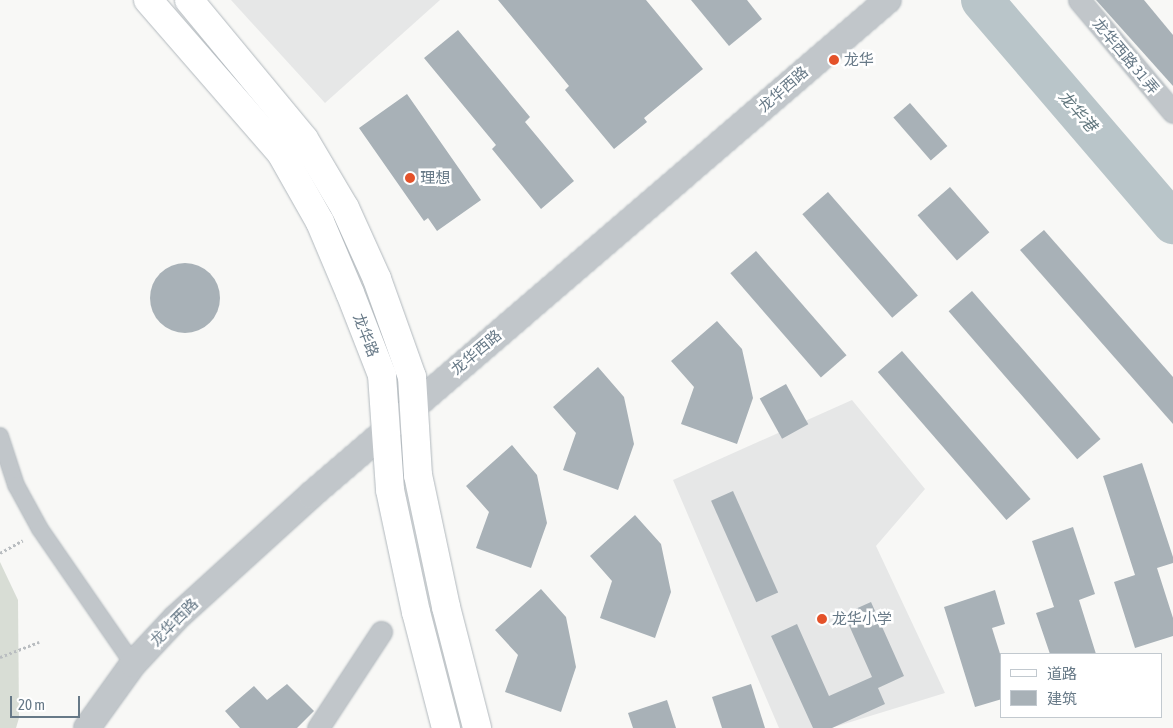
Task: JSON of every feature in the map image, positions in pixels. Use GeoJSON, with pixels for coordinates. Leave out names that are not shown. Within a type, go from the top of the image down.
{"type":"FeatureCollection","features":[{"type":"Feature","properties":{"kind":"main road","name":"龙华路"},"geometry":{"type":"LineString","coordinates":[[148,0],[281,153],[320,222],[378,366],[385,398],[392,499],[416,612],[446,728]]}},
{"type":"Feature","properties":{"kind":"main road","name":"龙华路"},"geometry":{"type":"LineString","coordinates":[[190,0],[304,139],[345,208],[407,357],[415,404],[418,475],[446,607],[477,728]]}},
{"type":"Feature","properties":{"kind":"street","name":"龙华西路"},"geometry":{"type":"LineString","coordinates":[[88,728],[133,664],[176,618],[387,427],[888,0]]}},
{"type":"Feature","properties":{"kind":"street","name":"龙华西路 31 弄"},"geometry":{"type":"LineString","coordinates":[[1079,0],[1173,112]]}},
{"type":"Feature","properties":{"kind":"street"},"geometry":{"type":"LineString","coordinates":[[0,436],[16,485],[40,530],[133,664]]}},
{"type":"Feature","properties":{"kind":"street"},"geometry":{"type":"LineString","coordinates":[[318,728],[381,632]]}},
{"type":"Feature","properties":{"kind":"path"},"geometry":{"type":"LineString","coordinates":[[0,553],[40,530]]}},
{"type":"Feature","properties":{"kind":"path"},"geometry":{"type":"LineString","coordinates":[[0,657],[39,642]]}},
{"type":"Feature","properties":{"kind":"shaded area"},"geometry":{"type":"Polygon","coordinates":[[[231,0],[440,0],[325,103],[231,0]]]}},
{"type":"Feature","properties":{"kind":"shaded area","name":"龙华小学"},"geometry":{"type":"Polygon","coordinates":[[[852,400],[925,489],[876,546],[945,693],[831,728],[779,728],[673,480],[852,400]]]}},
{"type":"Feature","properties":{"kind":"shaded area"},"geometry":{"type":"Polygon","coordinates":[[[0,562],[18,600],[19,718],[16,728],[0,728],[0,562]]]}},
{"type":"Feature","properties":{"kind":"building"},"geometry":{"type":"Polygon","coordinates":[[[498,0],[646,0],[703,69],[644,118],[647,122],[614,149],[565,90],[569,86],[498,0]]]}},
{"type":"Feature","properties":{"kind":"building"},"geometry":{"type":"Polygon","coordinates":[[[691,0],[747,0],[762,19],[729,46],[691,0]]]}},
{"type":"Feature","properties":{"kind":"building"},"geometry":{"type":"Polygon","coordinates":[[[1096,0],[1144,0],[1173,35],[1173,86],[1096,0]]]}},
{"type":"Feature","properties":{"kind":"building"},"geometry":{"type":"Polygon","coordinates":[[[458,30],[530,117],[525,122],[574,181],[541,209],[492,149],[496,145],[424,58],[458,30]]]}},
{"type":"Feature","properties":{"kind":"building"},"geometry":{"type":"Polygon","coordinates":[[[407,94],[481,200],[437,231],[428,218],[424,221],[359,128],[407,94]]]}},
{"type":"Feature","properties":{"kind":"building"},"geometry":{"type":"Polygon","coordinates":[[[910,103],[947,146],[931,160],[893,117],[910,103]]]}},
{"type":"Feature","properties":{"kind":"building"},"geometry":{"type":"Polygon","coordinates":[[[950,187],[989,232],[957,260],[918,215],[950,187]]]}},
{"type":"Feature","properties":{"kind":"building"},"geometry":{"type":"Polygon","coordinates":[[[828,192],[918,295],[892,318],[802,214],[828,192]]]}},
{"type":"Feature","properties":{"kind":"building"},"geometry":{"type":"Polygon","coordinates":[[[1044,230],[1173,377],[1173,424],[1020,250],[1044,230]]]}},
{"type":"Feature","properties":{"kind":"building"},"geometry":{"type":"Polygon","coordinates":[[[756,251],[847,355],[821,377],[730,273],[756,251]]]}},
{"type":"Feature","properties":{"kind":"building"},"geometry":{"type":"Polygon","coordinates":[[[178,263],[192,263],[205,269],[214,278],[220,291],[218,311],[210,323],[192,333],[178,333],[165,327],[156,318],[150,305],[150,291],[156,278],[165,269],[178,263]]]}},
{"type":"Feature","properties":{"kind":"building"},"geometry":{"type":"Polygon","coordinates":[[[972,291],[1101,439],[1077,459],[949,311],[972,291]]]}},
{"type":"Feature","properties":{"kind":"building"},"geometry":{"type":"Polygon","coordinates":[[[717,321],[742,349],[753,398],[737,444],[681,424],[694,387],[671,361],[717,321]]]}},
{"type":"Feature","properties":{"kind":"building"},"geometry":{"type":"Polygon","coordinates":[[[902,351],[1031,499],[1006,520],[878,372],[902,351]]]}},
{"type":"Feature","properties":{"kind":"building"},"geometry":{"type":"Polygon","coordinates":[[[598,367],[624,397],[634,444],[618,490],[563,470],[576,433],[553,407],[598,367]]]}},
{"type":"Feature","properties":{"kind":"building"},"geometry":{"type":"Polygon","coordinates":[[[786,384],[808,424],[782,439],[760,399],[786,384]]]}},
{"type":"Feature","properties":{"kind":"building"},"geometry":{"type":"Polygon","coordinates":[[[512,445],[537,475],[547,523],[531,568],[476,548],[489,512],[466,486],[512,445]]]}},
{"type":"Feature","properties":{"kind":"building"},"geometry":{"type":"Polygon","coordinates":[[[1142,463],[1173,557],[1173,563],[1157,568],[1173,618],[1173,636],[1135,648],[1114,582],[1135,575],[1103,476],[1142,463]]]}},
{"type":"Feature","properties":{"kind":"building"},"geometry":{"type":"Polygon","coordinates":[[[733,491],[778,592],[756,602],[711,501],[733,491]]]}},
{"type":"Feature","properties":{"kind":"building"},"geometry":{"type":"Polygon","coordinates":[[[635,515],[661,544],[671,592],[655,638],[600,618],[612,581],[590,556],[635,515]]]}},
{"type":"Feature","properties":{"kind":"building"},"geometry":{"type":"Polygon","coordinates":[[[1073,527],[1095,594],[1079,600],[1096,653],[1050,653],[1036,613],[1054,607],[1032,541],[1073,527]]]}},
{"type":"Feature","properties":{"kind":"building"},"geometry":{"type":"Polygon","coordinates":[[[541,589],[566,617],[576,667],[561,712],[505,692],[518,655],[495,630],[541,589]]]}},
{"type":"Feature","properties":{"kind":"building"},"geometry":{"type":"Polygon","coordinates":[[[995,590],[1005,624],[992,628],[1000,654],[1000,700],[975,707],[944,607],[995,590]]]}},
{"type":"Feature","properties":{"kind":"building"},"geometry":{"type":"Polygon","coordinates":[[[871,602],[904,676],[878,688],[885,704],[832,728],[813,728],[771,636],[797,624],[829,696],[872,677],[844,614],[871,602]]]}},
{"type":"Feature","properties":{"kind":"building"},"geometry":{"type":"Polygon","coordinates":[[[287,684],[314,711],[297,728],[240,728],[225,711],[254,686],[267,700],[287,684]]]}},
{"type":"Feature","properties":{"kind":"building"},"geometry":{"type":"Polygon","coordinates":[[[751,684],[765,728],[722,728],[712,697],[751,684]]]}},
{"type":"Feature","properties":{"kind":"building"},"geometry":{"type":"Polygon","coordinates":[[[667,700],[676,728],[633,728],[628,713],[667,700]]]}},
{"type":"Feature","properties":{"kind":"waterway","name":"龙华港"},"geometry":{"type":"LineString","coordinates":[[982,0],[1173,223]]}},
{"type":"Feature","properties":{"kind":"place","name":"龙华"},"geometry":{"type":"Point","coordinates":[834,60]}},
{"type":"Feature","properties":{"kind":"place","name":"理想"},"geometry":{"type":"Point","coordinates":[410,178]}},
{"type":"Feature","properties":{"kind":"place","name":"龙华小学"},"geometry":{"type":"Point","coordinates":[822,619]}}]}
